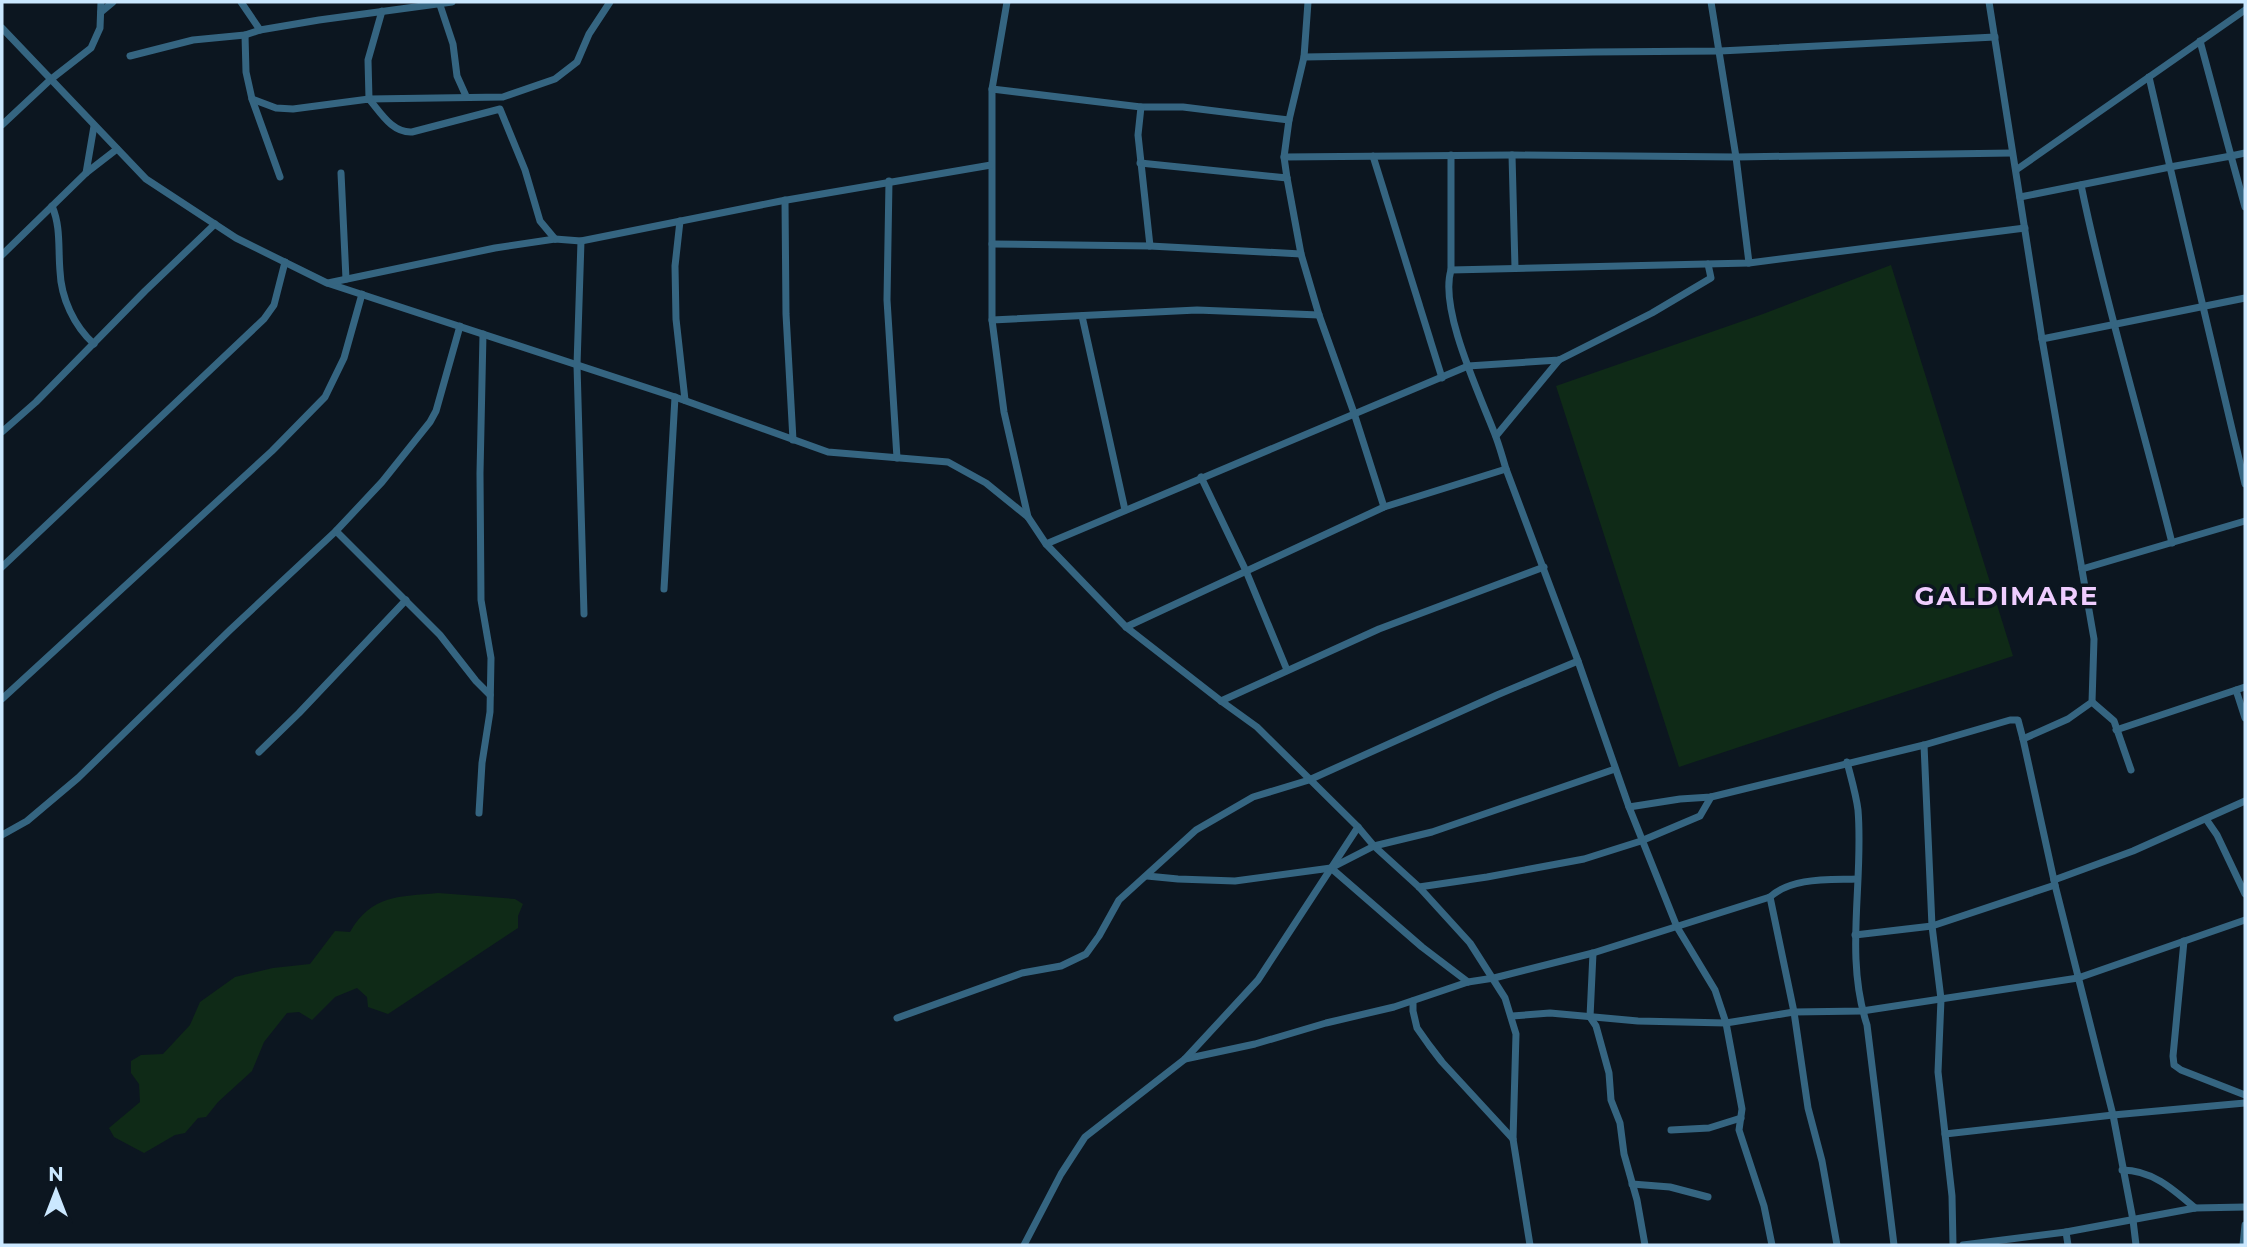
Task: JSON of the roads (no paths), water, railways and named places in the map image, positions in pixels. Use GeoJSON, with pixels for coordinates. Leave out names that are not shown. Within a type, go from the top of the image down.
{"type":"FeatureCollection","features":[{"type":"Feature","properties":{"kind":"street"},"geometry":{"type":"LineString","coordinates":[[2,125],[50,80],[91,48],[100,28],[101,2]]}},
{"type":"Feature","properties":{"kind":"street"},"geometry":{"type":"LineString","coordinates":[[102,12],[113,2]]}},
{"type":"Feature","properties":{"kind":"street"},"geometry":{"type":"LineString","coordinates":[[241,2],[260,30]]}},
{"type":"Feature","properties":{"kind":"street"},"geometry":{"type":"LineString","coordinates":[[440,2],[453,44],[457,76],[466,96]]}},
{"type":"Feature","properties":{"kind":"street"},"geometry":{"type":"LineString","coordinates":[[130,57],[193,40],[245,35],[260,30],[452,2]]}},
{"type":"Feature","properties":{"kind":"street"},"geometry":{"type":"LineString","coordinates":[[252,99],[276,108],[293,109],[369,99],[503,97],[555,79],[567,71],[577,62],[589,34],[610,2]]}},
{"type":"Feature","properties":{"kind":"street"},"geometry":{"type":"LineString","coordinates":[[1006,2],[992,89],[992,320],[1004,412],[1028,517]]}},
{"type":"Feature","properties":{"kind":"street"},"geometry":{"type":"LineString","coordinates":[[1308,2],[1304,57],[1289,120],[1284,157],[1287,178],[1301,254],[1384,507]]}},
{"type":"Feature","properties":{"kind":"street"},"geometry":{"type":"LineString","coordinates":[[1711,2],[1736,158],[1749,263]]}},
{"type":"Feature","properties":{"kind":"street"},"geometry":{"type":"LineString","coordinates":[[1989,2],[2042,339],[2094,639],[2092,702]]}},
{"type":"Feature","properties":{"kind":"street"},"geometry":{"type":"LineString","coordinates":[[2016,170],[2245,10]]}},
{"type":"Feature","properties":{"kind":"street"},"geometry":{"type":"LineString","coordinates":[[382,11],[368,60],[369,99],[394,127],[402,132],[412,132],[500,109]]}},
{"type":"Feature","properties":{"kind":"street"},"geometry":{"type":"LineString","coordinates":[[2,29],[146,178],[236,238],[327,283],[685,400],[828,452],[948,463],[986,483],[1028,517],[1046,544],[1126,628],[1257,727],[1374,846],[1419,887],[1470,943],[1505,998],[1516,1034],[1513,1139],[1530,1245]]}},
{"type":"Feature","properties":{"kind":"street"},"geometry":{"type":"LineString","coordinates":[[245,35],[246,72],[252,99],[280,177]]}},
{"type":"Feature","properties":{"kind":"street"},"geometry":{"type":"LineString","coordinates":[[1304,57],[1720,51],[1996,37]]}},
{"type":"Feature","properties":{"kind":"street"},"geometry":{"type":"LineString","coordinates":[[2200,41],[2245,207]]}},
{"type":"Feature","properties":{"kind":"street"},"geometry":{"type":"LineString","coordinates":[[2149,77],[2245,484]]}},
{"type":"Feature","properties":{"kind":"street"},"geometry":{"type":"LineString","coordinates":[[992,89],[1141,107],[1183,107],[1289,120]]}},
{"type":"Feature","properties":{"kind":"street"},"geometry":{"type":"LineString","coordinates":[[503,97],[500,109],[525,170],[541,221],[555,239]]}},
{"type":"Feature","properties":{"kind":"street"},"geometry":{"type":"LineString","coordinates":[[1141,107],[1138,135],[1150,246]]}},
{"type":"Feature","properties":{"kind":"street"},"geometry":{"type":"LineString","coordinates":[[86,173],[94,126]]}},
{"type":"Feature","properties":{"kind":"street"},"geometry":{"type":"LineString","coordinates":[[2,255],[86,173],[117,149]]}},
{"type":"Feature","properties":{"kind":"street"},"geometry":{"type":"LineString","coordinates":[[1284,157],[1513,155],[1736,158],[2012,153]]}},
{"type":"Feature","properties":{"kind":"street"},"geometry":{"type":"LineString","coordinates":[[2020,197],[2245,153]]}},
{"type":"Feature","properties":{"kind":"street"},"geometry":{"type":"LineString","coordinates":[[1451,155],[1451,270],[1447,281],[1448,295],[1468,366],[1544,567],[1642,841],[1677,927],[1715,990],[1726,1023],[1742,1109],[1739,1130],[1764,1206],[1772,1245]]}},
{"type":"Feature","properties":{"kind":"street"},"geometry":{"type":"LineString","coordinates":[[1513,155],[1515,268]]}},
{"type":"Feature","properties":{"kind":"street"},"geometry":{"type":"LineString","coordinates":[[1373,156],[1442,378]]}},
{"type":"Feature","properties":{"kind":"street"},"geometry":{"type":"LineString","coordinates":[[1140,163],[1287,178]]}},
{"type":"Feature","properties":{"kind":"street"},"geometry":{"type":"LineString","coordinates":[[327,283],[495,248],[555,239],[581,242],[785,200],[991,165]]}},
{"type":"Feature","properties":{"kind":"street"},"geometry":{"type":"LineString","coordinates":[[341,173],[346,279]]}},
{"type":"Feature","properties":{"kind":"street"},"geometry":{"type":"LineString","coordinates":[[889,181],[887,300],[897,458]]}},
{"type":"Feature","properties":{"kind":"street"},"geometry":{"type":"LineString","coordinates":[[2081,185],[2097,261],[2172,543]]}},
{"type":"Feature","properties":{"kind":"street"},"geometry":{"type":"LineString","coordinates":[[785,200],[786,314],[793,440]]}},
{"type":"Feature","properties":{"kind":"street"},"geometry":{"type":"LineString","coordinates":[[52,206],[58,220],[61,285],[79,329],[94,344]]}},
{"type":"Feature","properties":{"kind":"street"},"geometry":{"type":"LineString","coordinates":[[680,222],[675,266],[676,306],[685,400]]}},
{"type":"Feature","properties":{"kind":"street"},"geometry":{"type":"LineString","coordinates":[[2,432],[36,402],[145,290],[215,224]]}},
{"type":"Feature","properties":{"kind":"street"},"geometry":{"type":"LineString","coordinates":[[1451,270],[1749,263],[2025,228]]}},
{"type":"Feature","properties":{"kind":"street"},"geometry":{"type":"LineString","coordinates":[[581,242],[577,365],[584,614]]}},
{"type":"Feature","properties":{"kind":"street"},"geometry":{"type":"LineString","coordinates":[[992,244],[1150,246],[1301,254]]}},
{"type":"Feature","properties":{"kind":"street"},"geometry":{"type":"LineString","coordinates":[[2,567],[264,319],[274,304],[285,262]]}},
{"type":"Feature","properties":{"kind":"street"},"geometry":{"type":"LineString","coordinates":[[1046,544],[1468,366],[1559,360],[1652,313],[1711,278],[1708,264]]}},
{"type":"Feature","properties":{"kind":"street"},"geometry":{"type":"LineString","coordinates":[[2,699],[272,451],[325,397],[344,358],[362,294]]}},
{"type":"Feature","properties":{"kind":"street"},"geometry":{"type":"LineString","coordinates":[[2042,339],[2245,298]]}},
{"type":"Feature","properties":{"kind":"street"},"geometry":{"type":"LineString","coordinates":[[992,320],[1197,310],[1319,315]]}},
{"type":"Feature","properties":{"kind":"street"},"geometry":{"type":"LineString","coordinates":[[1082,316],[1125,510]]}},
{"type":"Feature","properties":{"kind":"street"},"geometry":{"type":"LineString","coordinates":[[2,835],[27,821],[68,788],[336,531],[382,482],[430,422],[439,401],[460,326]]}},
{"type":"Feature","properties":{"kind":"street"},"geometry":{"type":"LineString","coordinates":[[479,813],[491,658],[481,600],[483,334]]}},
{"type":"Feature","properties":{"kind":"street"},"geometry":{"type":"LineString","coordinates":[[1496,436],[1559,360]]}},
{"type":"Feature","properties":{"kind":"street"},"geometry":{"type":"LineString","coordinates":[[664,589],[675,397]]}},
{"type":"Feature","properties":{"kind":"street"},"geometry":{"type":"LineString","coordinates":[[1126,628],[1384,507],[1506,468]]}},
{"type":"Feature","properties":{"kind":"street"},"geometry":{"type":"LineString","coordinates":[[1201,477],[1246,571],[1287,670]]}},
{"type":"Feature","properties":{"kind":"street"},"geometry":{"type":"LineString","coordinates":[[2081,569],[2245,521]]}},
{"type":"Feature","properties":{"kind":"street"},"geometry":{"type":"LineString","coordinates":[[336,531],[440,635],[490,695]]}},
{"type":"Feature","properties":{"kind":"street"},"geometry":{"type":"LineString","coordinates":[[1221,701],[1379,629],[1544,567]]}},
{"type":"Feature","properties":{"kind":"street"},"geometry":{"type":"LineString","coordinates":[[259,752],[406,600]]}},
{"type":"Feature","properties":{"kind":"street"},"geometry":{"type":"LineString","coordinates":[[897,1018],[1022,973],[1061,966],[1086,954],[1119,900],[1196,830],[1253,797],[1309,780],[1578,661]]}},
{"type":"Feature","properties":{"kind":"street"},"geometry":{"type":"LineString","coordinates":[[2116,730],[2245,687]]}},
{"type":"Feature","properties":{"kind":"street"},"geometry":{"type":"LineString","coordinates":[[2236,690],[2245,718]]}},
{"type":"Feature","properties":{"kind":"street"},"geometry":{"type":"LineString","coordinates":[[2092,702],[2114,721],[2131,770]]}},
{"type":"Feature","properties":{"kind":"street"},"geometry":{"type":"LineString","coordinates":[[2023,739],[2068,719],[2092,702]]}},
{"type":"Feature","properties":{"kind":"street"},"geometry":{"type":"LineString","coordinates":[[1629,807],[1711,797],[2018,720],[2054,883],[2113,1115],[2136,1245]]}},
{"type":"Feature","properties":{"kind":"street"},"geometry":{"type":"LineString","coordinates":[[1924,745],[1933,926],[1941,999],[1938,1072],[1952,1196],[1953,1245]]}},
{"type":"Feature","properties":{"kind":"street"},"geometry":{"type":"LineString","coordinates":[[1847,762],[1857,807],[1859,846],[1854,935],[1894,1245]]}},
{"type":"Feature","properties":{"kind":"street"},"geometry":{"type":"LineString","coordinates":[[1147,876],[1235,881],[1331,868],[1374,846],[1432,832],[1615,769]]}},
{"type":"Feature","properties":{"kind":"street"},"geometry":{"type":"LineString","coordinates":[[1419,887],[1584,859],[1642,841],[1700,816],[1711,797]]}},
{"type":"Feature","properties":{"kind":"street"},"geometry":{"type":"LineString","coordinates":[[1854,935],[1933,926],[2054,883],[2245,801]]}},
{"type":"Feature","properties":{"kind":"street"},"geometry":{"type":"LineString","coordinates":[[2206,819],[2217,835],[2245,894]]}},
{"type":"Feature","properties":{"kind":"street"},"geometry":{"type":"LineString","coordinates":[[1024,1245],[1060,1174],[1085,1137],[1185,1059],[1258,980],[1358,827]]}},
{"type":"Feature","properties":{"kind":"street"},"geometry":{"type":"LineString","coordinates":[[1331,868],[1422,947],[1468,982]]}},
{"type":"Feature","properties":{"kind":"street"},"geometry":{"type":"LineString","coordinates":[[1185,1059],[1255,1044],[1413,1001],[1468,982],[1593,953],[1770,897],[1785,886],[1857,879]]}},
{"type":"Feature","properties":{"kind":"street"},"geometry":{"type":"LineString","coordinates":[[1770,897],[1794,1012],[1808,1108],[1822,1161],[1837,1245]]}},
{"type":"Feature","properties":{"kind":"street"},"geometry":{"type":"LineString","coordinates":[[1512,1016],[1550,1013],[1638,1021],[1726,1023],[1794,1012],[1862,1011],[2078,978],[2245,920]]}},
{"type":"Feature","properties":{"kind":"street"},"geometry":{"type":"LineString","coordinates":[[2184,941],[2174,1065],[2245,1095]]}},
{"type":"Feature","properties":{"kind":"street"},"geometry":{"type":"LineString","coordinates":[[1593,953],[1590,1017],[1596,1026],[1606,1062],[1611,1100],[1620,1123],[1624,1154],[1645,1245]]}},
{"type":"Feature","properties":{"kind":"street"},"geometry":{"type":"LineString","coordinates":[[1413,1001],[1417,1028],[1429,1045],[1513,1139]]}},
{"type":"Feature","properties":{"kind":"street"},"geometry":{"type":"LineString","coordinates":[[1945,1134],[2245,1103]]}},
{"type":"Feature","properties":{"kind":"street"},"geometry":{"type":"LineString","coordinates":[[1671,1130],[1709,1128],[1741,1118]]}},
{"type":"Feature","properties":{"kind":"street"},"geometry":{"type":"LineString","coordinates":[[2122,1170],[2142,1171],[2173,1189],[2195,1208]]}},
{"type":"Feature","properties":{"kind":"street"},"geometry":{"type":"LineString","coordinates":[[1632,1184],[1670,1187],[1708,1198]]}},
{"type":"Feature","properties":{"kind":"street"},"geometry":{"type":"LineString","coordinates":[[1963,1245],[2066,1232],[2195,1208],[2245,1207]]}},
{"type":"Feature","properties":{"kind":"street"},"geometry":{"type":"LineString","coordinates":[[2243,1245],[2245,1226]]}},
{"type":"Feature","properties":{"kind":"street"},"geometry":{"type":"LineString","coordinates":[[2066,1232],[2068,1245]]}},
{"type":"Feature","properties":{"kind":"district","name":"GALDIMARE"},"geometry":{"type":"Point","coordinates":[2007,596]}}]}
